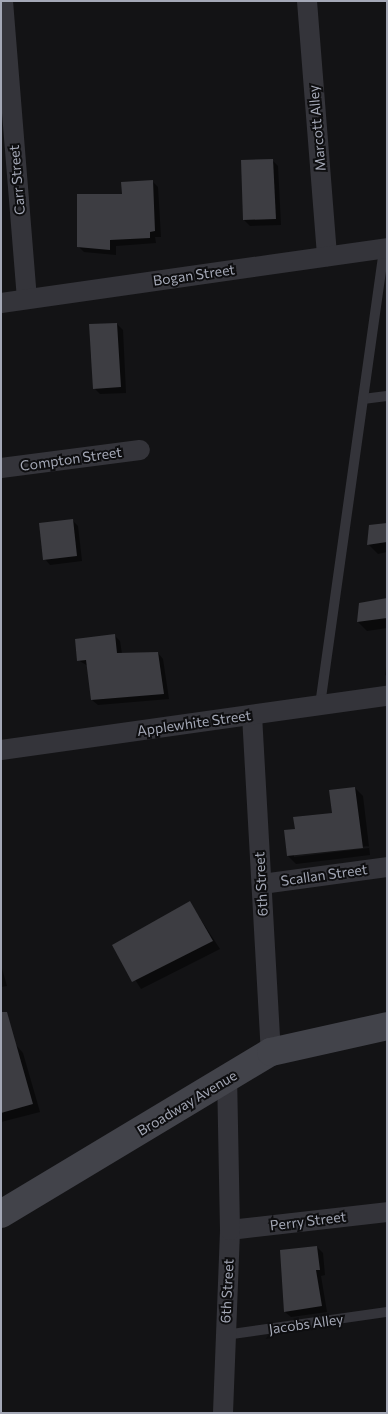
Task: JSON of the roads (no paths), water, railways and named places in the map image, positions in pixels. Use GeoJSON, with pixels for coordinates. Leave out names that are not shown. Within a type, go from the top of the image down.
{"type":"FeatureCollection","features":[{"type":"Feature","properties":{"kind":"main road","name":"Broadway Avenue"},"geometry":{"type":"LineString","coordinates":[[1,1214],[271,1052],[387,1026]]}},
{"type":"Feature","properties":{"kind":"street","name":"Carr Street"},"geometry":{"type":"LineString","coordinates":[[3,1],[27,299]]}},
{"type":"Feature","properties":{"kind":"street","name":"Marcott Alley"},"geometry":{"type":"LineString","coordinates":[[307,1],[327,256]]}},
{"type":"Feature","properties":{"kind":"street","name":"Bogan Street"},"geometry":{"type":"LineString","coordinates":[[1,303],[385,248]]}},
{"type":"Feature","properties":{"kind":"street","name":"Compton Street"},"geometry":{"type":"LineString","coordinates":[[1,468],[140,450]]}},
{"type":"Feature","properties":{"kind":"street","name":"Applewhite Street"},"geometry":{"type":"LineString","coordinates":[[1,750],[387,696]]}},
{"type":"Feature","properties":{"kind":"street","name":"6th Street"},"geometry":{"type":"LineString","coordinates":[[252,715],[271,1052]]}},
{"type":"Feature","properties":{"kind":"street","name":"Scallan Street"},"geometry":{"type":"LineString","coordinates":[[262,884],[387,867]]}},
{"type":"Feature","properties":{"kind":"street","name":"6th Street"},"geometry":{"type":"LineString","coordinates":[[222,1413],[230,1230],[227,1079]]}},
{"type":"Feature","properties":{"kind":"street","name":"Perry Street"},"geometry":{"type":"LineString","coordinates":[[230,1230],[387,1212]]}},
{"type":"Feature","properties":{"kind":"lane"},"geometry":{"type":"LineString","coordinates":[[320,705],[385,248]]}},
{"type":"Feature","properties":{"kind":"lane"},"geometry":{"type":"LineString","coordinates":[[363,399],[387,396]]}},
{"type":"Feature","properties":{"kind":"lane","name":"Jacobs Alley"},"geometry":{"type":"LineString","coordinates":[[225,1335],[387,1312]]}}]}
